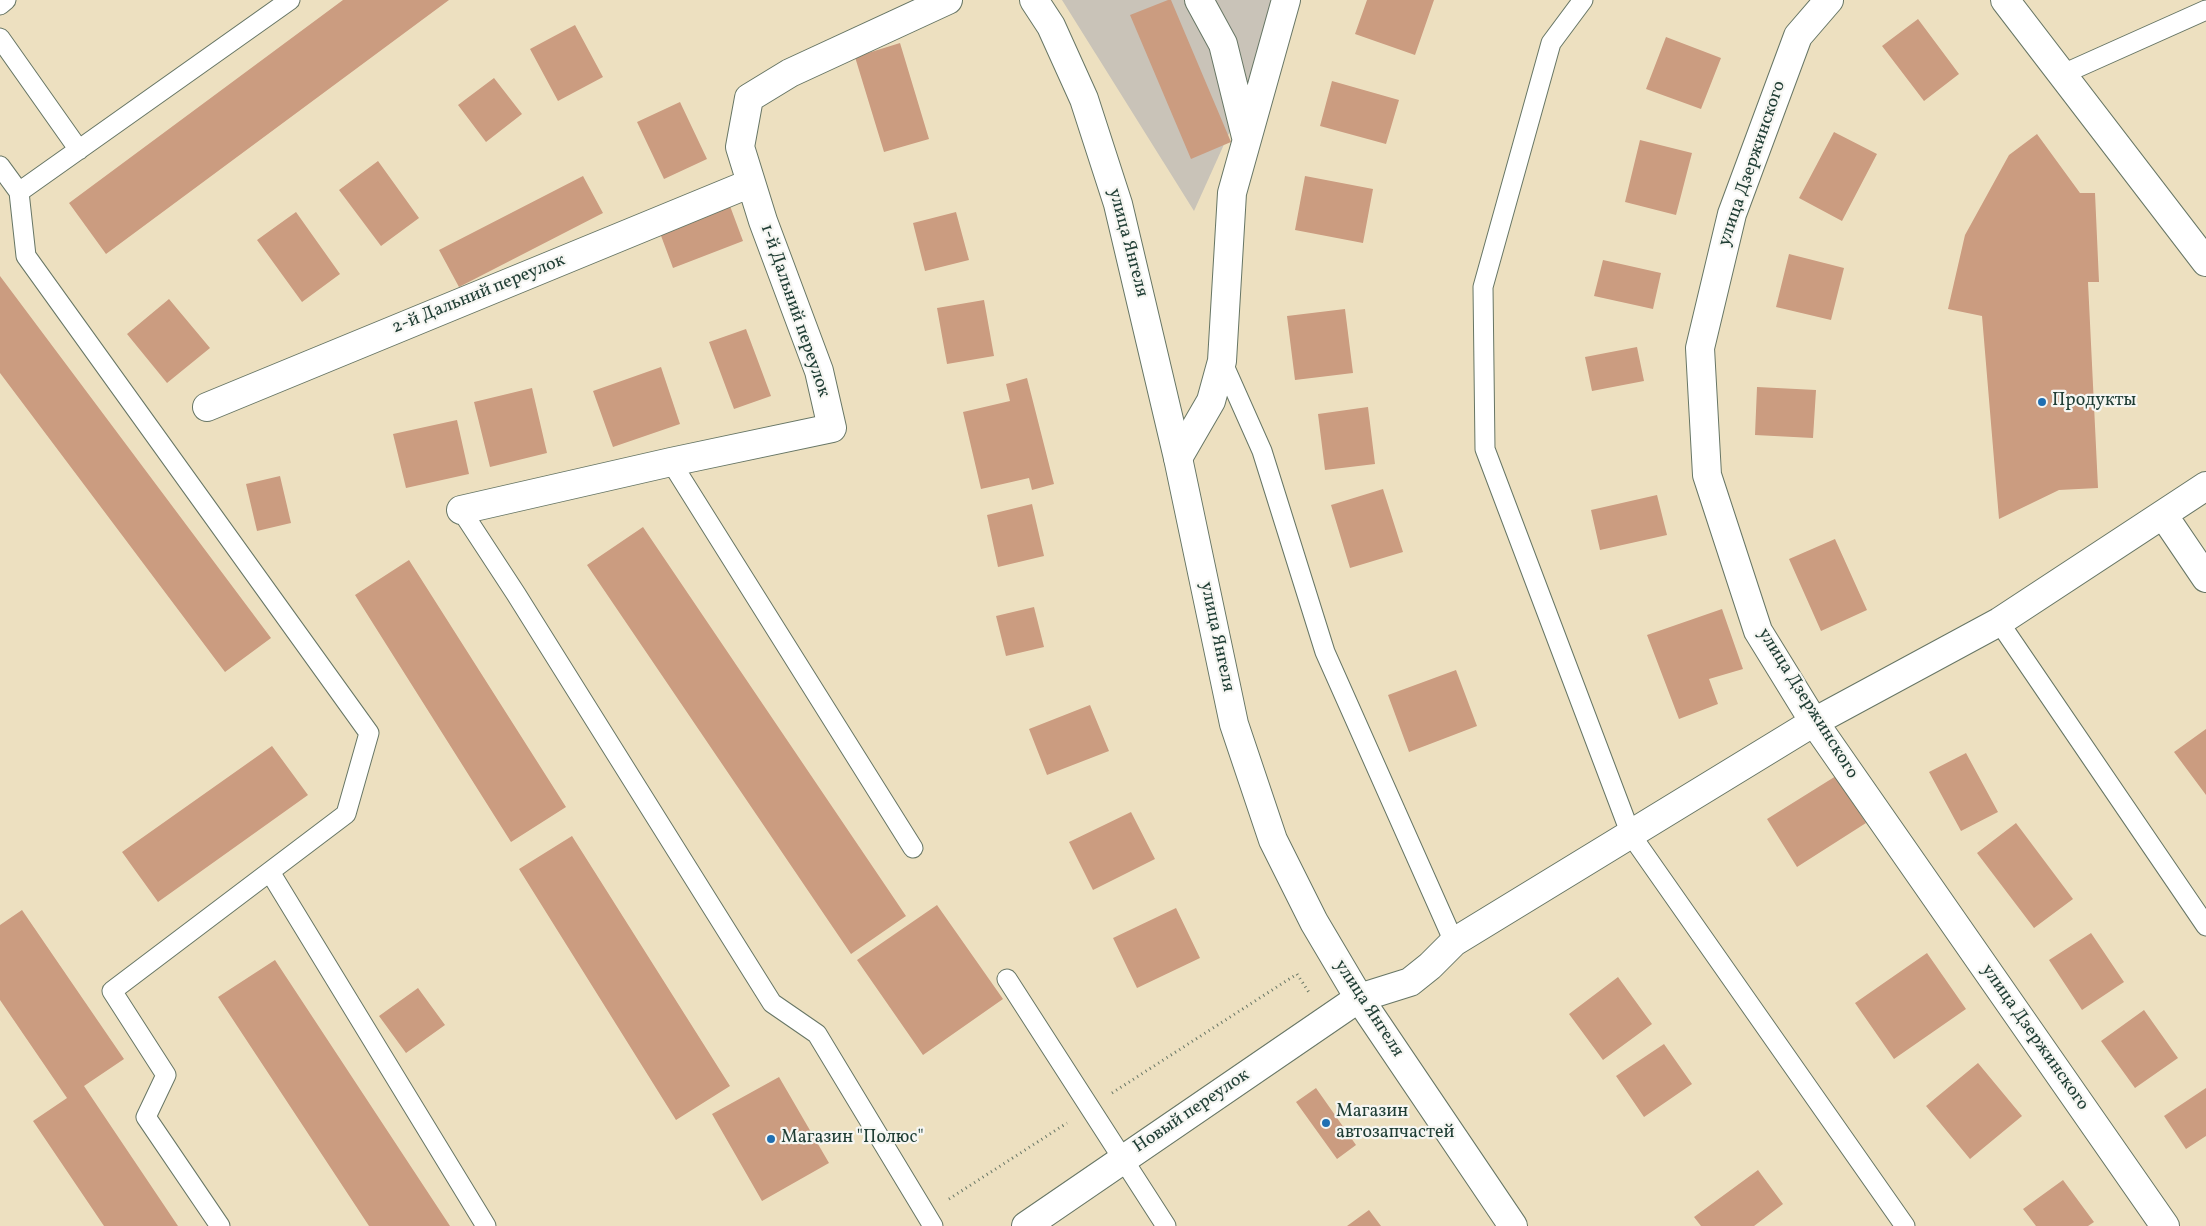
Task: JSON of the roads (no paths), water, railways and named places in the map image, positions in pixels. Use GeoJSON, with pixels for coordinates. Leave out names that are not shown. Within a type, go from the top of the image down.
{"type":"FeatureCollection","features":[{"type":"Feature","properties":{"kind":"street","name":"1-й Дальний переулок"},"geometry":{"type":"LineString","coordinates":[[460,510],[832,428],[819,371],[763,221],[740,146],[749,98],[790,73],[948,0]]}},
{"type":"Feature","properties":{"kind":"street","name":"улица Янгеля"},"geometry":{"type":"LineString","coordinates":[[1034,0],[1051,26],[1084,99],[1118,204],[1178,458],[1234,724],[1273,840],[1314,922],[1359,998],[1512,1226]]}},
{"type":"Feature","properties":{"kind":"street"},"geometry":{"type":"LineString","coordinates":[[1199,0],[1223,44],[1247,140]]}},
{"type":"Feature","properties":{"kind":"street"},"geometry":{"type":"LineString","coordinates":[[1178,458],[1210,401],[1222,361],[1232,193],[1286,0]]}},
{"type":"Feature","properties":{"kind":"street","name":"улица Дзержинского"},"geometry":{"type":"LineString","coordinates":[[1829,0],[1798,36],[1732,214],[1700,348],[1707,475],[1758,631],[1814,722],[2165,1226]]}},
{"type":"Feature","properties":{"kind":"street"},"geometry":{"type":"LineString","coordinates":[[2005,0],[2206,262]]}},
{"type":"Feature","properties":{"kind":"street","name":"2-й Дальний переулок"},"geometry":{"type":"LineString","coordinates":[[207,407],[751,183]]}},
{"type":"Feature","properties":{"kind":"street","name":"Новый переулок"},"geometry":{"type":"LineString","coordinates":[[1026,1226],[1359,998],[1410,982],[1430,966],[1454,942],[1814,722],[1999,622],[2164,516],[2206,486]]}},
{"type":"Feature","properties":{"kind":"street"},"geometry":{"type":"LineString","coordinates":[[2164,516],[2206,578]]}},
{"type":"Feature","properties":{"kind":"lane"},"geometry":{"type":"LineString","coordinates":[[0,5],[6,0]]}},
{"type":"Feature","properties":{"kind":"lane"},"geometry":{"type":"LineString","coordinates":[[19,192],[290,0]]}},
{"type":"Feature","properties":{"kind":"lane"},"geometry":{"type":"LineString","coordinates":[[1583,0],[1550,43],[1483,287],[1485,449],[1631,835],[1905,1226]]}},
{"type":"Feature","properties":{"kind":"lane"},"geometry":{"type":"LineString","coordinates":[[2063,74],[2206,10]]}},
{"type":"Feature","properties":{"kind":"lane"},"geometry":{"type":"LineString","coordinates":[[0,38],[79,150]]}},
{"type":"Feature","properties":{"kind":"lane"},"geometry":{"type":"LineString","coordinates":[[0,166],[19,192],[26,256],[369,733],[346,814],[112,991],[166,1075],[146,1118],[220,1226]]}},
{"type":"Feature","properties":{"kind":"lane"},"geometry":{"type":"LineString","coordinates":[[1222,361],[1262,451],[1325,652],[1454,942]]}},
{"type":"Feature","properties":{"kind":"lane"},"geometry":{"type":"LineString","coordinates":[[671,462],[913,848]]}},
{"type":"Feature","properties":{"kind":"lane"},"geometry":{"type":"LineString","coordinates":[[460,510],[521,602],[772,1003],[817,1034],[933,1226]]}},
{"type":"Feature","properties":{"kind":"lane"},"geometry":{"type":"LineString","coordinates":[[1999,622],[2206,926]]}},
{"type":"Feature","properties":{"kind":"lane"},"geometry":{"type":"LineString","coordinates":[[270,872],[486,1226]]}},
{"type":"Feature","properties":{"kind":"lane"},"geometry":{"type":"LineString","coordinates":[[1007,979],[1166,1226]]}},
{"type":"Feature","properties":{"kind":"place","name":"Продукты"},"geometry":{"type":"Point","coordinates":[2042,402]}},
{"type":"Feature","properties":{"kind":"place","name":"Магазин автозапчастей"},"geometry":{"type":"Point","coordinates":[1326,1123]}},
{"type":"Feature","properties":{"kind":"place","name":"Магазин \"Полюс\""},"geometry":{"type":"Point","coordinates":[771,1139]}}]}
